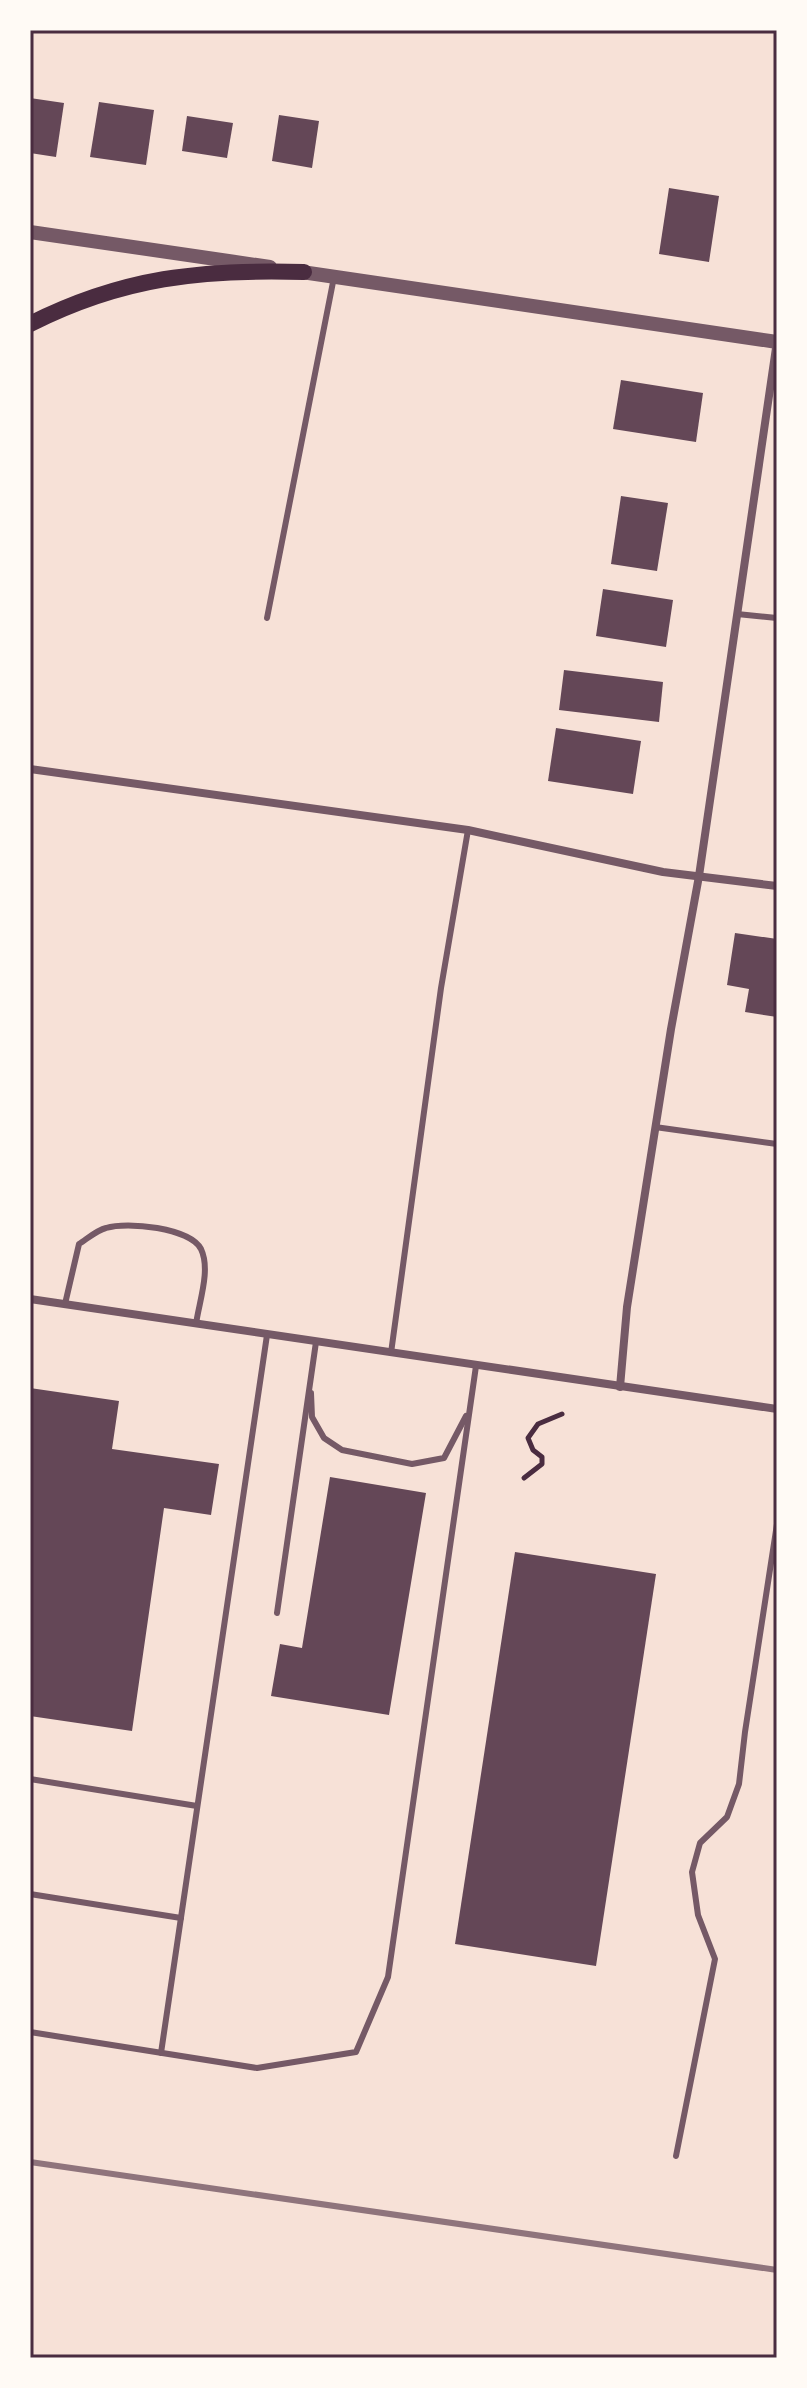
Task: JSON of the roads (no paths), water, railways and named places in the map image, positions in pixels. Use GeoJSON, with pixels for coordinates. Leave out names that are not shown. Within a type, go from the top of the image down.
{"type":"FeatureCollection","features":[{"type":"Feature","properties":{"kind":"main road"},"geometry":{"type":"LineString","coordinates":[[30,324],[58,310],[125,286],[171,277],[245,271],[304,272]]}},
{"type":"Feature","properties":{"kind":"street"},"geometry":{"type":"LineString","coordinates":[[30,232],[777,341],[699,876],[627,1307],[620,1387]]}},
{"type":"Feature","properties":{"kind":"street"},"geometry":{"type":"LineString","coordinates":[[30,769],[468,830],[663,872],[777,886]]}},
{"type":"Feature","properties":{"kind":"street"},"geometry":{"type":"LineString","coordinates":[[30,1299],[777,1409]]}},
{"type":"Feature","properties":{"kind":"lane"},"geometry":{"type":"LineString","coordinates":[[267,618],[334,277]]}},
{"type":"Feature","properties":{"kind":"lane"},"geometry":{"type":"LineString","coordinates":[[737,614],[777,618]]}},
{"type":"Feature","properties":{"kind":"lane"},"geometry":{"type":"LineString","coordinates":[[391,1353],[441,988],[468,830]]}},
{"type":"Feature","properties":{"kind":"lane"},"geometry":{"type":"LineString","coordinates":[[655,1127],[777,1144]]}},
{"type":"Feature","properties":{"kind":"lane"},"geometry":{"type":"LineString","coordinates":[[65,1304],[79,1244],[105,1228],[127,1225],[179,1232],[200,1246],[206,1265],[196,1324]]}},
{"type":"Feature","properties":{"kind":"lane"},"geometry":{"type":"LineString","coordinates":[[161,2053],[267,1335]]}},
{"type":"Feature","properties":{"kind":"lane"},"geometry":{"type":"LineString","coordinates":[[277,1613],[316,1342]]}},
{"type":"Feature","properties":{"kind":"lane"},"geometry":{"type":"LineString","coordinates":[[30,2032],[257,2068],[356,2052],[388,1977],[476,1366]]}},
{"type":"Feature","properties":{"kind":"lane"},"geometry":{"type":"LineString","coordinates":[[311,1377],[312,1417],[324,1438],[342,1450],[412,1464],[444,1458],[461,1429],[471,1401]]}},
{"type":"Feature","properties":{"kind":"lane"},"geometry":{"type":"LineString","coordinates":[[676,2156],[715,1959],[698,1915],[692,1872],[700,1843],[727,1817],[739,1784],[777,1524]]}},
{"type":"Feature","properties":{"kind":"lane"},"geometry":{"type":"LineString","coordinates":[[30,1779],[197,1806]]}},
{"type":"Feature","properties":{"kind":"lane"},"geometry":{"type":"LineString","coordinates":[[30,1894],[181,1918]]}},
{"type":"Feature","properties":{"kind":"railway"},"geometry":{"type":"LineString","coordinates":[[30,2162],[777,2270]]}}]}
